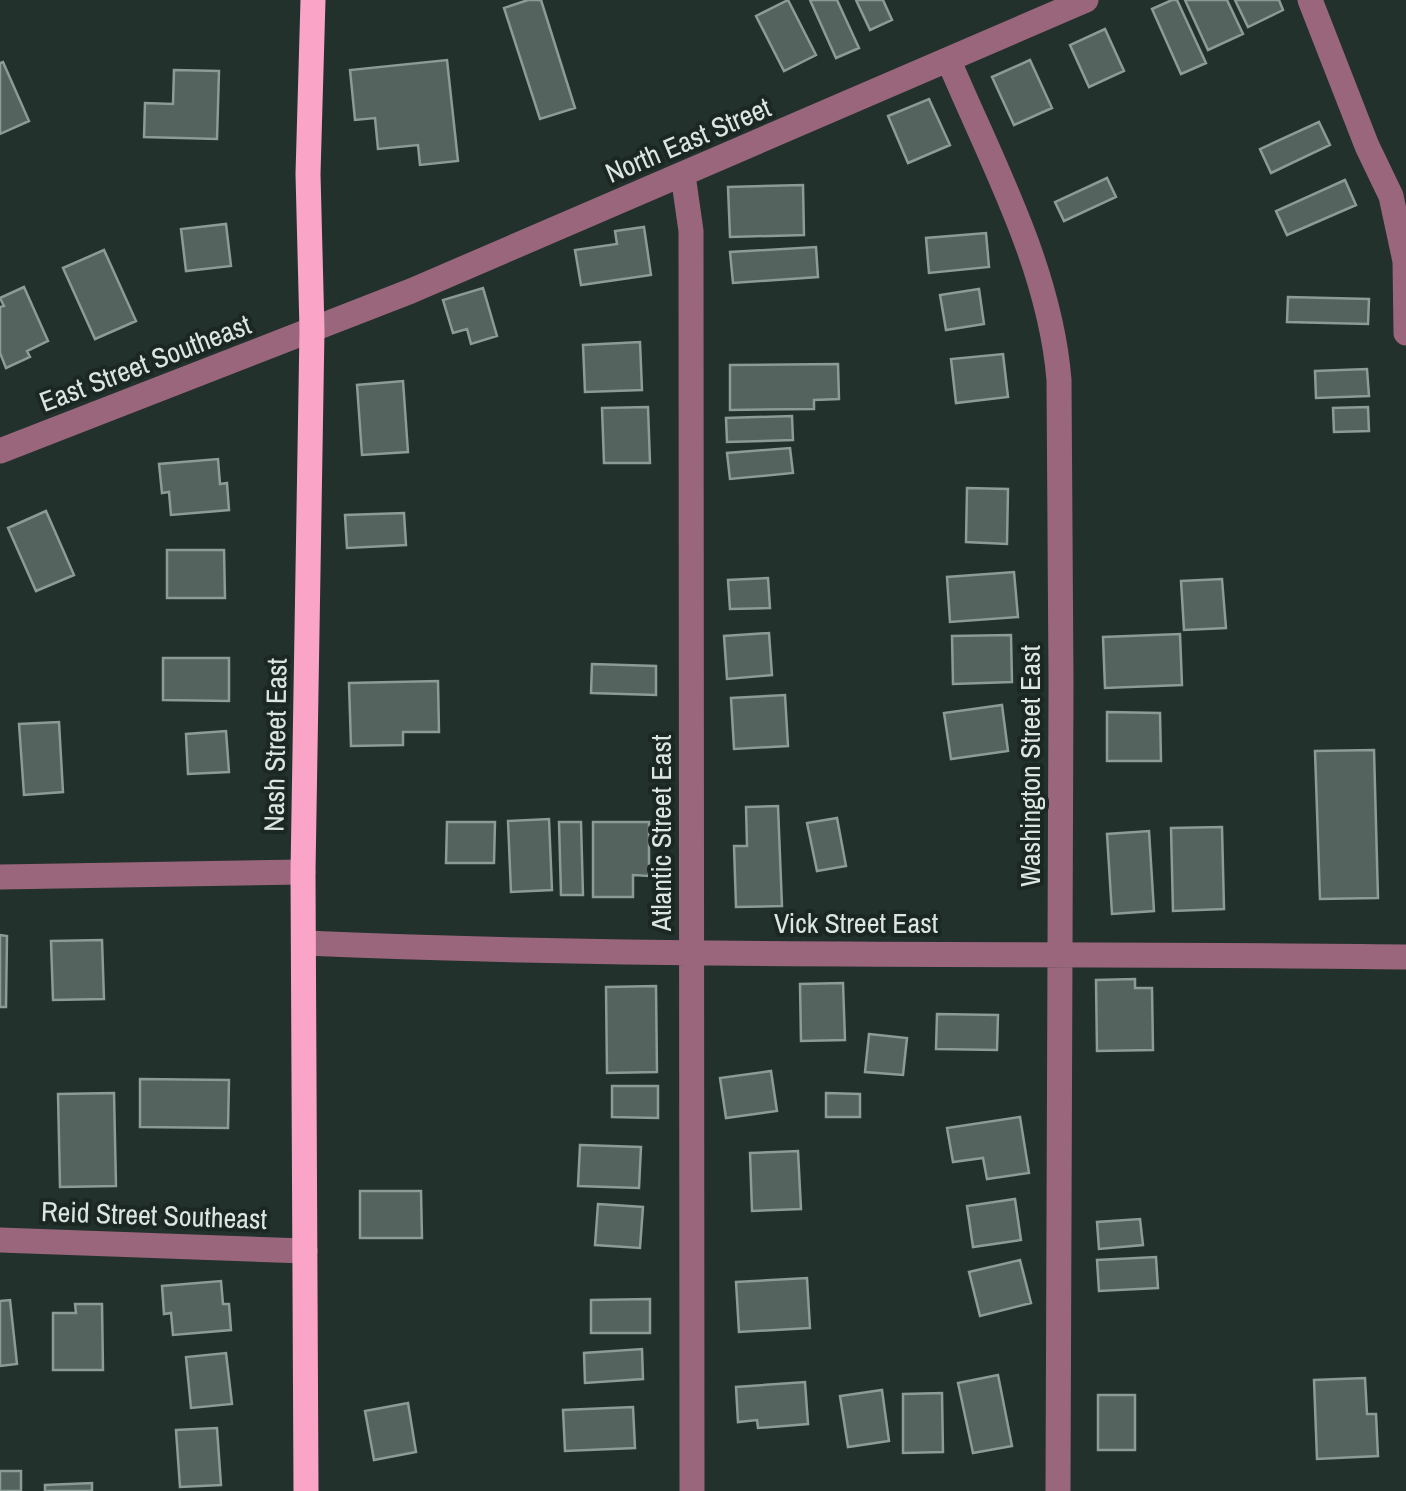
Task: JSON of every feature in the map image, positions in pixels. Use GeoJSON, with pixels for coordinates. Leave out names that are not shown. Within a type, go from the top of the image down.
{"type":"FeatureCollection","features":[{"type":"Feature","properties":{"kind":"main road","name":"Nash Street East"},"geometry":{"type":"LineString","coordinates":[[306,1491],[303,872],[312,330],[308,174],[313,0]]}},
{"type":"Feature","properties":{"kind":"street","name":"North East Street"},"geometry":{"type":"LineString","coordinates":[[312,330],[683,176],[1086,0]]}},
{"type":"Feature","properties":{"kind":"street"},"geometry":{"type":"LineString","coordinates":[[1310,0],[1367,146],[1391,196],[1405,261],[1406,333]]}},
{"type":"Feature","properties":{"kind":"street","name":"Washington Street East"},"geometry":{"type":"LineString","coordinates":[[949,60],[1025,236],[1056,347],[1061,662],[1058,1491]]}},
{"type":"Feature","properties":{"kind":"street","name":"Atlantic Street East"},"geometry":{"type":"LineString","coordinates":[[683,176],[691,231],[692,1491]]}},
{"type":"Feature","properties":{"kind":"street","name":"East Street Southeast"},"geometry":{"type":"LineString","coordinates":[[0,451],[312,330]]}},
{"type":"Feature","properties":{"kind":"street"},"geometry":{"type":"LineString","coordinates":[[0,877],[303,872]]}},
{"type":"Feature","properties":{"kind":"street","name":"Vick Street East"},"geometry":{"type":"LineString","coordinates":[[306,943],[691,954],[1060,952],[1406,957]]}},
{"type":"Feature","properties":{"kind":"street","name":"Reid Street Southeast"},"geometry":{"type":"LineString","coordinates":[[0,1240],[305,1250]]}},
{"type":"Feature","properties":{"kind":"building"},"geometry":{"type":"Polygon","coordinates":[[[541,0],[575,108],[540,119],[504,8],[541,0]]]}},
{"type":"Feature","properties":{"kind":"building"},"geometry":{"type":"Polygon","coordinates":[[[788,0],[816,55],[784,71],[756,16],[788,0]]]}},
{"type":"Feature","properties":{"kind":"building"},"geometry":{"type":"Polygon","coordinates":[[[810,0],[837,0],[859,48],[836,58],[810,0]]]}},
{"type":"Feature","properties":{"kind":"building"},"geometry":{"type":"Polygon","coordinates":[[[856,0],[883,0],[892,20],[870,30],[856,0]]]}},
{"type":"Feature","properties":{"kind":"building"},"geometry":{"type":"Polygon","coordinates":[[[1177,0],[1206,63],[1181,74],[1152,9],[1177,0]]]}},
{"type":"Feature","properties":{"kind":"building"},"geometry":{"type":"Polygon","coordinates":[[[1185,0],[1227,0],[1243,34],[1208,50],[1185,0]]]}},
{"type":"Feature","properties":{"kind":"building"},"geometry":{"type":"Polygon","coordinates":[[[1235,0],[1279,0],[1283,10],[1248,27],[1235,0]]]}},
{"type":"Feature","properties":{"kind":"building"},"geometry":{"type":"Polygon","coordinates":[[[1105,29],[1124,71],[1089,87],[1070,45],[1105,29]]]}},
{"type":"Feature","properties":{"kind":"building"},"geometry":{"type":"Polygon","coordinates":[[[447,60],[458,161],[420,165],[418,145],[378,149],[375,118],[355,120],[350,70],[447,60]]]}},
{"type":"Feature","properties":{"kind":"building"},"geometry":{"type":"Polygon","coordinates":[[[1030,60],[1052,108],[1014,125],[992,77],[1030,60]]]}},
{"type":"Feature","properties":{"kind":"building"},"geometry":{"type":"Polygon","coordinates":[[[3,62],[29,121],[0,134],[0,63],[3,62]]]}},
{"type":"Feature","properties":{"kind":"building"},"geometry":{"type":"Polygon","coordinates":[[[174,70],[219,71],[217,139],[144,137],[145,103],[173,104],[174,70]]]}},
{"type":"Feature","properties":{"kind":"building"},"geometry":{"type":"Polygon","coordinates":[[[929,99],[950,145],[908,163],[888,116],[929,99]]]}},
{"type":"Feature","properties":{"kind":"building"},"geometry":{"type":"Polygon","coordinates":[[[1319,122],[1330,145],[1271,173],[1260,149],[1319,122]]]}},
{"type":"Feature","properties":{"kind":"building"},"geometry":{"type":"Polygon","coordinates":[[[1107,178],[1116,197],[1064,221],[1055,202],[1107,178]]]}},
{"type":"Feature","properties":{"kind":"building"},"geometry":{"type":"Polygon","coordinates":[[[1345,180],[1356,205],[1287,235],[1276,211],[1345,180]]]}},
{"type":"Feature","properties":{"kind":"building"},"geometry":{"type":"Polygon","coordinates":[[[803,185],[804,235],[730,237],[728,187],[803,185]]]}},
{"type":"Feature","properties":{"kind":"building"},"geometry":{"type":"Polygon","coordinates":[[[226,224],[231,266],[186,271],[181,229],[226,224]]]}},
{"type":"Feature","properties":{"kind":"building"},"geometry":{"type":"Polygon","coordinates":[[[644,227],[651,275],[581,285],[575,250],[617,244],[615,231],[644,227]]]}},
{"type":"Feature","properties":{"kind":"building"},"geometry":{"type":"Polygon","coordinates":[[[986,233],[989,267],[929,273],[926,238],[986,233]]]}},
{"type":"Feature","properties":{"kind":"building"},"geometry":{"type":"Polygon","coordinates":[[[816,247],[818,277],[733,283],[730,252],[816,247]]]}},
{"type":"Feature","properties":{"kind":"building"},"geometry":{"type":"Polygon","coordinates":[[[104,250],[136,321],[95,339],[63,268],[104,250]]]}},
{"type":"Feature","properties":{"kind":"building"},"geometry":{"type":"Polygon","coordinates":[[[24,287],[48,341],[27,351],[30,357],[6,368],[0,353],[0,307],[4,306],[0,298],[24,287]]]}},
{"type":"Feature","properties":{"kind":"building"},"geometry":{"type":"Polygon","coordinates":[[[483,288],[497,336],[471,344],[467,329],[453,333],[443,300],[483,288]]]}},
{"type":"Feature","properties":{"kind":"building"},"geometry":{"type":"Polygon","coordinates":[[[979,289],[984,324],[946,330],[940,295],[979,289]]]}},
{"type":"Feature","properties":{"kind":"building"},"geometry":{"type":"Polygon","coordinates":[[[1288,297],[1369,299],[1368,324],[1287,322],[1288,297]]]}},
{"type":"Feature","properties":{"kind":"building"},"geometry":{"type":"Polygon","coordinates":[[[640,342],[642,390],[585,392],[583,345],[640,342]]]}},
{"type":"Feature","properties":{"kind":"building"},"geometry":{"type":"Polygon","coordinates":[[[1003,354],[1008,397],[956,403],[951,359],[1003,354]]]}},
{"type":"Feature","properties":{"kind":"building"},"geometry":{"type":"Polygon","coordinates":[[[838,364],[839,399],[814,400],[814,409],[730,410],[730,365],[838,364]]]}},
{"type":"Feature","properties":{"kind":"building"},"geometry":{"type":"Polygon","coordinates":[[[1367,369],[1369,396],[1316,398],[1315,371],[1367,369]]]}},
{"type":"Feature","properties":{"kind":"building"},"geometry":{"type":"Polygon","coordinates":[[[403,381],[408,452],[362,455],[357,385],[403,381]]]}},
{"type":"Feature","properties":{"kind":"building"},"geometry":{"type":"Polygon","coordinates":[[[648,407],[650,463],[604,463],[602,408],[648,407]]]}},
{"type":"Feature","properties":{"kind":"building"},"geometry":{"type":"Polygon","coordinates":[[[1368,407],[1369,431],[1334,432],[1333,408],[1368,407]]]}},
{"type":"Feature","properties":{"kind":"building"},"geometry":{"type":"Polygon","coordinates":[[[792,416],[793,440],[727,442],[726,418],[792,416]]]}},
{"type":"Feature","properties":{"kind":"building"},"geometry":{"type":"Polygon","coordinates":[[[790,448],[793,473],[730,479],[727,453],[790,448]]]}},
{"type":"Feature","properties":{"kind":"building"},"geometry":{"type":"Polygon","coordinates":[[[218,459],[220,484],[227,483],[229,510],[171,515],[169,492],[162,493],[159,464],[218,459]]]}},
{"type":"Feature","properties":{"kind":"building"},"geometry":{"type":"Polygon","coordinates":[[[967,488],[1008,489],[1007,544],[966,542],[967,488]]]}},
{"type":"Feature","properties":{"kind":"building"},"geometry":{"type":"Polygon","coordinates":[[[46,511],[74,575],[36,591],[8,528],[46,511]]]}},
{"type":"Feature","properties":{"kind":"building"},"geometry":{"type":"Polygon","coordinates":[[[404,513],[406,545],[347,548],[345,515],[404,513]]]}},
{"type":"Feature","properties":{"kind":"building"},"geometry":{"type":"Polygon","coordinates":[[[167,550],[224,550],[225,598],[167,598],[167,550]]]}},
{"type":"Feature","properties":{"kind":"building"},"geometry":{"type":"Polygon","coordinates":[[[1014,572],[1018,617],[950,622],[947,577],[1014,572]]]}},
{"type":"Feature","properties":{"kind":"building"},"geometry":{"type":"Polygon","coordinates":[[[768,578],[770,608],[730,609],[728,580],[768,578]]]}},
{"type":"Feature","properties":{"kind":"building"},"geometry":{"type":"Polygon","coordinates":[[[1222,579],[1226,628],[1184,630],[1181,581],[1222,579]]]}},
{"type":"Feature","properties":{"kind":"building"},"geometry":{"type":"Polygon","coordinates":[[[769,633],[772,675],[727,679],[724,636],[769,633]]]}},
{"type":"Feature","properties":{"kind":"building"},"geometry":{"type":"Polygon","coordinates":[[[1180,634],[1182,685],[1105,688],[1103,637],[1180,634]]]}},
{"type":"Feature","properties":{"kind":"building"},"geometry":{"type":"Polygon","coordinates":[[[1011,635],[1012,682],[953,684],[952,636],[1011,635]]]}},
{"type":"Feature","properties":{"kind":"building"},"geometry":{"type":"Polygon","coordinates":[[[163,658],[229,658],[229,701],[163,700],[163,658]]]}},
{"type":"Feature","properties":{"kind":"building"},"geometry":{"type":"Polygon","coordinates":[[[592,664],[656,666],[656,695],[591,693],[592,664]]]}},
{"type":"Feature","properties":{"kind":"building"},"geometry":{"type":"Polygon","coordinates":[[[438,681],[439,732],[403,732],[403,745],[351,746],[349,683],[438,681]]]}},
{"type":"Feature","properties":{"kind":"building"},"geometry":{"type":"Polygon","coordinates":[[[785,695],[788,746],[734,749],[731,698],[785,695]]]}},
{"type":"Feature","properties":{"kind":"building"},"geometry":{"type":"Polygon","coordinates":[[[1002,705],[1008,751],[951,759],[944,713],[1002,705]]]}},
{"type":"Feature","properties":{"kind":"building"},"geometry":{"type":"Polygon","coordinates":[[[1107,712],[1160,713],[1161,761],[1107,761],[1107,712]]]}},
{"type":"Feature","properties":{"kind":"building"},"geometry":{"type":"Polygon","coordinates":[[[59,722],[63,792],[24,795],[19,724],[59,722]]]}},
{"type":"Feature","properties":{"kind":"building"},"geometry":{"type":"Polygon","coordinates":[[[226,731],[229,772],[188,774],[186,734],[226,731]]]}},
{"type":"Feature","properties":{"kind":"building"},"geometry":{"type":"Polygon","coordinates":[[[1374,750],[1378,898],[1320,899],[1315,751],[1374,750]]]}},
{"type":"Feature","properties":{"kind":"building"},"geometry":{"type":"Polygon","coordinates":[[[778,806],[782,906],[736,907],[734,846],[747,846],[746,807],[778,806]]]}},
{"type":"Feature","properties":{"kind":"building"},"geometry":{"type":"Polygon","coordinates":[[[837,818],[846,866],[817,871],[807,823],[837,818]]]}},
{"type":"Feature","properties":{"kind":"building"},"geometry":{"type":"Polygon","coordinates":[[[549,819],[552,890],[511,892],[508,821],[549,819]]]}},
{"type":"Feature","properties":{"kind":"building"},"geometry":{"type":"Polygon","coordinates":[[[447,822],[495,822],[494,863],[446,863],[447,822]]]}},
{"type":"Feature","properties":{"kind":"building"},"geometry":{"type":"Polygon","coordinates":[[[559,822],[581,822],[583,895],[561,895],[559,822]]]}},
{"type":"Feature","properties":{"kind":"building"},"geometry":{"type":"Polygon","coordinates":[[[593,822],[649,822],[649,876],[633,875],[633,897],[593,897],[593,822]]]}},
{"type":"Feature","properties":{"kind":"building"},"geometry":{"type":"Polygon","coordinates":[[[1222,827],[1224,909],[1173,911],[1171,828],[1222,827]]]}},
{"type":"Feature","properties":{"kind":"building"},"geometry":{"type":"Polygon","coordinates":[[[1149,831],[1154,911],[1112,914],[1107,834],[1149,831]]]}},
{"type":"Feature","properties":{"kind":"building"},"geometry":{"type":"Polygon","coordinates":[[[0,935],[7,936],[6,1007],[0,1007],[0,935]]]}},
{"type":"Feature","properties":{"kind":"building"},"geometry":{"type":"Polygon","coordinates":[[[102,940],[104,999],[53,1000],[51,941],[102,940]]]}},
{"type":"Feature","properties":{"kind":"building"},"geometry":{"type":"Polygon","coordinates":[[[1135,979],[1135,988],[1152,988],[1153,1050],[1097,1051],[1096,980],[1135,979]]]}},
{"type":"Feature","properties":{"kind":"building"},"geometry":{"type":"Polygon","coordinates":[[[843,983],[845,1040],[801,1041],[800,984],[843,983]]]}},
{"type":"Feature","properties":{"kind":"building"},"geometry":{"type":"Polygon","coordinates":[[[656,986],[657,1072],[607,1073],[606,987],[656,986]]]}},
{"type":"Feature","properties":{"kind":"building"},"geometry":{"type":"Polygon","coordinates":[[[937,1014],[998,1015],[997,1050],[936,1049],[937,1014]]]}},
{"type":"Feature","properties":{"kind":"building"},"geometry":{"type":"Polygon","coordinates":[[[869,1034],[907,1038],[903,1075],[865,1072],[869,1034]]]}},
{"type":"Feature","properties":{"kind":"building"},"geometry":{"type":"Polygon","coordinates":[[[771,1071],[777,1111],[726,1118],[720,1078],[771,1071]]]}},
{"type":"Feature","properties":{"kind":"building"},"geometry":{"type":"Polygon","coordinates":[[[140,1079],[229,1080],[228,1128],[140,1127],[140,1079]]]}},
{"type":"Feature","properties":{"kind":"building"},"geometry":{"type":"Polygon","coordinates":[[[612,1086],[658,1086],[658,1118],[612,1117],[612,1086]]]}},
{"type":"Feature","properties":{"kind":"building"},"geometry":{"type":"Polygon","coordinates":[[[114,1093],[116,1186],[60,1187],[58,1094],[114,1093]]]}},
{"type":"Feature","properties":{"kind":"building"},"geometry":{"type":"Polygon","coordinates":[[[826,1093],[860,1094],[860,1117],[826,1117],[826,1093]]]}},
{"type":"Feature","properties":{"kind":"building"},"geometry":{"type":"Polygon","coordinates":[[[1020,1117],[1029,1173],[987,1179],[983,1158],[953,1162],[947,1128],[1020,1117]]]}},
{"type":"Feature","properties":{"kind":"building"},"geometry":{"type":"Polygon","coordinates":[[[580,1145],[641,1147],[639,1188],[578,1186],[580,1145]]]}},
{"type":"Feature","properties":{"kind":"building"},"geometry":{"type":"Polygon","coordinates":[[[798,1151],[801,1209],[752,1211],[750,1153],[798,1151]]]}},
{"type":"Feature","properties":{"kind":"building"},"geometry":{"type":"Polygon","coordinates":[[[360,1191],[421,1191],[422,1238],[360,1238],[360,1191]]]}},
{"type":"Feature","properties":{"kind":"building"},"geometry":{"type":"Polygon","coordinates":[[[1015,1199],[1021,1240],[973,1247],[967,1206],[1015,1199]]]}},
{"type":"Feature","properties":{"kind":"building"},"geometry":{"type":"Polygon","coordinates":[[[598,1204],[643,1207],[640,1248],[595,1245],[598,1204]]]}},
{"type":"Feature","properties":{"kind":"building"},"geometry":{"type":"Polygon","coordinates":[[[1140,1219],[1143,1245],[1099,1249],[1097,1222],[1140,1219]]]}},
{"type":"Feature","properties":{"kind":"building"},"geometry":{"type":"Polygon","coordinates":[[[1156,1257],[1158,1288],[1099,1291],[1097,1260],[1156,1257]]]}},
{"type":"Feature","properties":{"kind":"building"},"geometry":{"type":"Polygon","coordinates":[[[1020,1260],[1031,1303],[980,1316],[969,1272],[1020,1260]]]}},
{"type":"Feature","properties":{"kind":"building"},"geometry":{"type":"Polygon","coordinates":[[[807,1278],[810,1328],[739,1332],[736,1282],[807,1278]]]}},
{"type":"Feature","properties":{"kind":"building"},"geometry":{"type":"Polygon","coordinates":[[[221,1281],[223,1304],[229,1304],[231,1330],[173,1335],[171,1313],[164,1314],[162,1286],[221,1281]]]}},
{"type":"Feature","properties":{"kind":"building"},"geometry":{"type":"Polygon","coordinates":[[[650,1299],[650,1333],[591,1333],[591,1300],[650,1299]]]}},
{"type":"Feature","properties":{"kind":"building"},"geometry":{"type":"Polygon","coordinates":[[[10,1300],[17,1364],[0,1366],[0,1301],[10,1300]]]}},
{"type":"Feature","properties":{"kind":"building"},"geometry":{"type":"Polygon","coordinates":[[[75,1304],[102,1304],[103,1370],[53,1370],[53,1313],[76,1313],[75,1304]]]}},
{"type":"Feature","properties":{"kind":"building"},"geometry":{"type":"Polygon","coordinates":[[[642,1349],[643,1379],[585,1383],[584,1353],[642,1349]]]}},
{"type":"Feature","properties":{"kind":"building"},"geometry":{"type":"Polygon","coordinates":[[[226,1353],[232,1404],[191,1408],[186,1357],[226,1353]]]}},
{"type":"Feature","properties":{"kind":"building"},"geometry":{"type":"Polygon","coordinates":[[[998,1375],[1012,1446],[973,1453],[958,1383],[998,1375]]]}},
{"type":"Feature","properties":{"kind":"building"},"geometry":{"type":"Polygon","coordinates":[[[1365,1378],[1367,1414],[1376,1414],[1378,1456],[1317,1459],[1314,1380],[1365,1378]]]}},
{"type":"Feature","properties":{"kind":"building"},"geometry":{"type":"Polygon","coordinates":[[[805,1382],[808,1424],[758,1428],[757,1420],[738,1422],[736,1387],[805,1382]]]}},
{"type":"Feature","properties":{"kind":"building"},"geometry":{"type":"Polygon","coordinates":[[[882,1390],[889,1441],[848,1447],[840,1396],[882,1390]]]}},
{"type":"Feature","properties":{"kind":"building"},"geometry":{"type":"Polygon","coordinates":[[[942,1393],[943,1452],[903,1453],[903,1394],[942,1393]]]}},
{"type":"Feature","properties":{"kind":"building"},"geometry":{"type":"Polygon","coordinates":[[[1098,1395],[1135,1395],[1135,1450],[1098,1450],[1098,1395]]]}},
{"type":"Feature","properties":{"kind":"building"},"geometry":{"type":"Polygon","coordinates":[[[408,1403],[416,1452],[374,1460],[365,1411],[408,1403]]]}},
{"type":"Feature","properties":{"kind":"building"},"geometry":{"type":"Polygon","coordinates":[[[633,1407],[635,1448],[565,1451],[563,1410],[633,1407]]]}},
{"type":"Feature","properties":{"kind":"building"},"geometry":{"type":"Polygon","coordinates":[[[217,1428],[221,1485],[180,1487],[176,1430],[217,1428]]]}},
{"type":"Feature","properties":{"kind":"building"},"geometry":{"type":"Polygon","coordinates":[[[0,1471],[21,1471],[21,1491],[0,1491],[0,1471]]]}},
{"type":"Feature","properties":{"kind":"building"},"geometry":{"type":"Polygon","coordinates":[[[92,1483],[92,1491],[45,1491],[45,1485],[92,1483]]]}}]}
